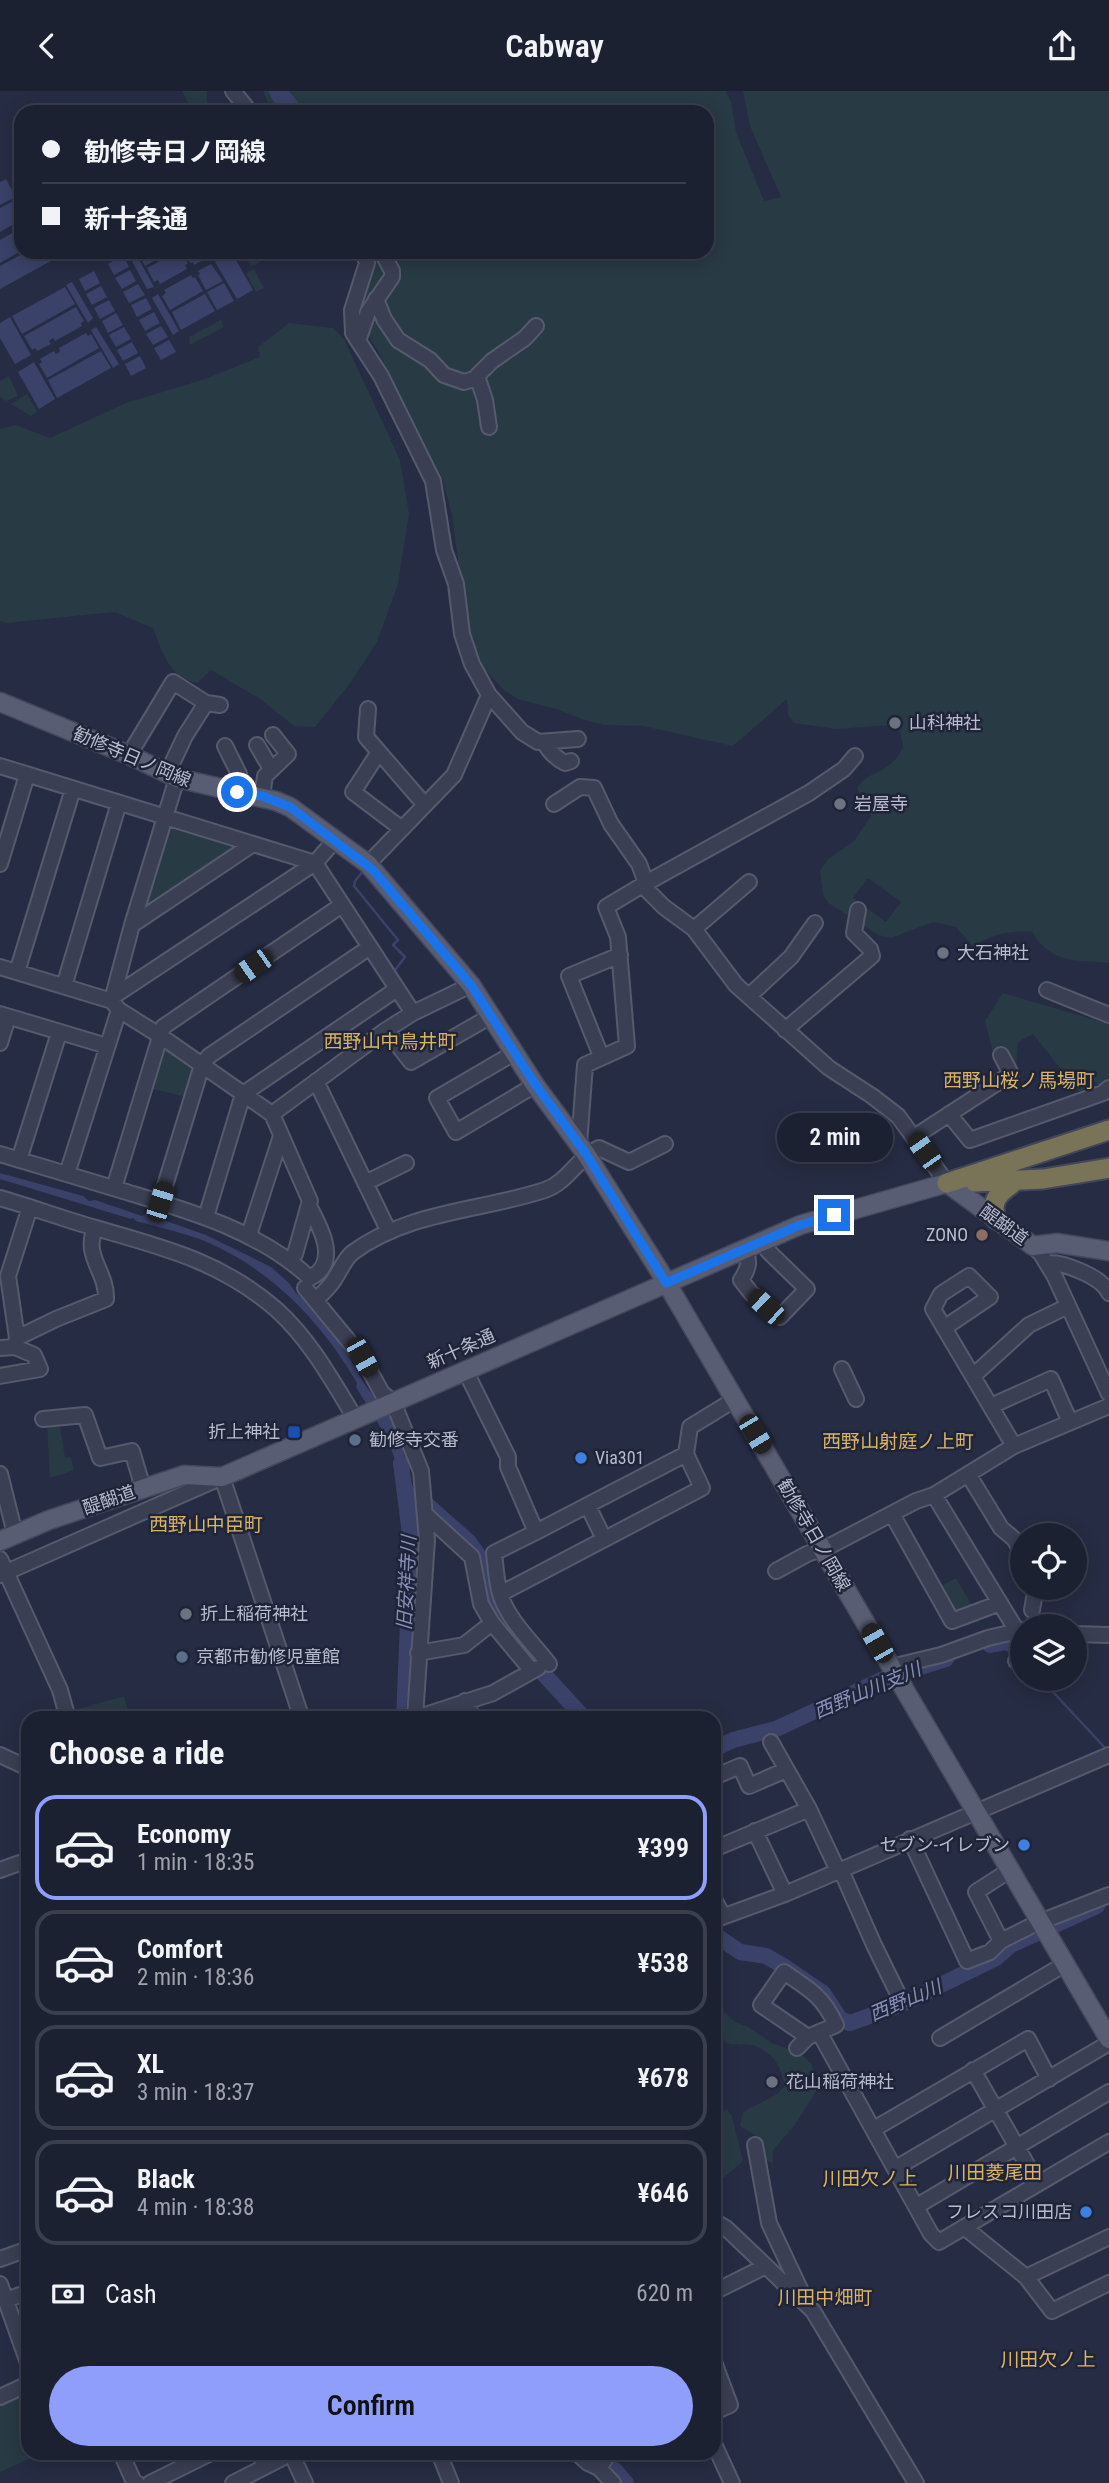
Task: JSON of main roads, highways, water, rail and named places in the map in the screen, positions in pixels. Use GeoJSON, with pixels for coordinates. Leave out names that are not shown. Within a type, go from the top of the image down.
{"type":"FeatureCollection","features":[{"type":"Feature","properties":{"kind":"highway"},"geometry":{"type":"LineString","coordinates":[[947,1183],[1109,1130]]}},
{"type":"Feature","properties":{"kind":"highway"},"geometry":{"type":"LineString","coordinates":[[947,1183],[1068,1176],[1109,1168]]}},
{"type":"Feature","properties":{"kind":"highway"},"geometry":{"type":"LineString","coordinates":[[996,1219],[993,1207],[996,1197],[1017,1180]]}},
{"type":"Feature","properties":{"kind":"main road","name":"勧修寺日ノ岡線"},"geometry":{"type":"LineString","coordinates":[[0,702],[172,775],[262,796],[290,807],[368,864],[471,985],[514,1053],[583,1149],[666,1283],[1109,2041]]}},
{"type":"Feature","properties":{"kind":"main road","name":"醍醐道"},"geometry":{"type":"LineString","coordinates":[[947,1183],[1033,1246],[1057,1243],[1109,1251]]}},
{"type":"Feature","properties":{"kind":"main road","name":"新十条通"},"geometry":{"type":"LineString","coordinates":[[222,1477],[800,1225],[947,1183]]}},
{"type":"Feature","properties":{"kind":"main road","name":"醍醐道"},"geometry":{"type":"LineString","coordinates":[[7,1537],[191,1473],[222,1477]]}},
{"type":"Feature","properties":{"kind":"water"},"geometry":{"type":"Polygon","coordinates":[[[268,91],[289,91],[300,105],[281,104],[275,105],[268,91]]]}},
{"type":"Feature","properties":{"kind":"water"},"geometry":{"type":"Polygon","coordinates":[[[6,179],[14,198],[0,205],[0,182],[6,179]]]}},
{"type":"Feature","properties":{"kind":"water"},"geometry":{"type":"Polygon","coordinates":[[[14,201],[14,224],[0,232],[0,208],[14,201]]]}},
{"type":"Feature","properties":{"kind":"water"},"geometry":{"type":"Polygon","coordinates":[[[14,232],[14,255],[0,263],[0,240],[14,232]]]}},
{"type":"Feature","properties":{"kind":"water"},"geometry":{"type":"Polygon","coordinates":[[[14,258],[51,261],[0,289],[0,266],[14,258]]]}},
{"type":"Feature","properties":{"kind":"water"},"geometry":{"type":"Polygon","coordinates":[[[116,259],[125,259],[129,267],[114,275],[108,264],[116,259]]]}},
{"type":"Feature","properties":{"kind":"water"},"geometry":{"type":"Polygon","coordinates":[[[131,259],[139,259],[154,287],[147,289],[131,259]]]}},
{"type":"Feature","properties":{"kind":"water"},"geometry":{"type":"Polygon","coordinates":[[[141,259],[158,259],[145,266],[141,259]]]}},
{"type":"Feature","properties":{"kind":"water"},"geometry":{"type":"Polygon","coordinates":[[[163,259],[185,259],[188,264],[185,265],[187,269],[160,284],[158,280],[154,282],[147,268],[163,259]]]}},
{"type":"Feature","properties":{"kind":"water"},"geometry":{"type":"Polygon","coordinates":[[[188,259],[205,259],[194,265],[193,262],[190,263],[188,259]]]}},
{"type":"Feature","properties":{"kind":"water"},"geometry":{"type":"Polygon","coordinates":[[[221,259],[235,259],[253,290],[237,299],[215,262],[221,259]]]}},
{"type":"Feature","properties":{"kind":"water"},"geometry":{"type":"Polygon","coordinates":[[[211,264],[223,281],[206,290],[198,271],[211,264]]]}},
{"type":"Feature","properties":{"kind":"water"},"geometry":{"type":"Polygon","coordinates":[[[130,270],[136,281],[122,289],[115,278],[130,270]]]}},
{"type":"Feature","properties":{"kind":"water"},"geometry":{"type":"Polygon","coordinates":[[[94,271],[100,283],[85,291],[79,279],[94,271]]]}},
{"type":"Feature","properties":{"kind":"water"},"geometry":{"type":"Polygon","coordinates":[[[191,275],[203,291],[170,310],[162,296],[166,293],[164,290],[191,275]]]}},
{"type":"Feature","properties":{"kind":"water"},"geometry":{"type":"Polygon","coordinates":[[[72,282],[93,318],[88,323],[66,285],[72,282]]]}},
{"type":"Feature","properties":{"kind":"water"},"geometry":{"type":"Polygon","coordinates":[[[224,283],[234,301],[217,310],[207,292],[224,283]]]}},
{"type":"Feature","properties":{"kind":"water"},"geometry":{"type":"Polygon","coordinates":[[[138,284],[145,295],[129,303],[123,292],[138,284]]]}},
{"type":"Feature","properties":{"kind":"water"},"geometry":{"type":"Polygon","coordinates":[[[101,286],[107,297],[92,305],[86,294],[101,286]]]}},
{"type":"Feature","properties":{"kind":"water"},"geometry":{"type":"Polygon","coordinates":[[[65,287],[75,304],[22,334],[12,316],[65,287]]]}},
{"type":"Feature","properties":{"kind":"water"},"geometry":{"type":"Polygon","coordinates":[[[158,294],[179,331],[173,335],[152,298],[158,294]]]}},
{"type":"Feature","properties":{"kind":"water"},"geometry":{"type":"Polygon","coordinates":[[[205,294],[215,311],[181,330],[172,312],[205,294]]]}},
{"type":"Feature","properties":{"kind":"water"},"geometry":{"type":"Polygon","coordinates":[[[146,298],[152,309],[137,317],[131,305],[146,298]]]}},
{"type":"Feature","properties":{"kind":"water"},"geometry":{"type":"Polygon","coordinates":[[[109,300],[115,311],[100,319],[94,308],[109,300]]]}},
{"type":"Feature","properties":{"kind":"water"},"geometry":{"type":"Polygon","coordinates":[[[76,307],[84,321],[82,326],[55,341],[53,338],[49,341],[51,344],[37,351],[35,348],[32,350],[24,336],[76,307]]]}},
{"type":"Feature","properties":{"kind":"water"},"geometry":{"type":"Polygon","coordinates":[[[154,312],[160,323],[145,331],[139,320],[154,312]]]}},
{"type":"Feature","properties":{"kind":"water"},"geometry":{"type":"Polygon","coordinates":[[[116,313],[123,325],[108,333],[102,321],[116,313]]]}},
{"type":"Feature","properties":{"kind":"water"},"geometry":{"type":"Polygon","coordinates":[[[10,317],[31,355],[15,364],[0,338],[0,323],[10,317]]]}},
{"type":"Feature","properties":{"kind":"water"},"geometry":{"type":"Polygon","coordinates":[[[161,326],[168,337],[153,345],[146,334],[161,326]]]}},
{"type":"Feature","properties":{"kind":"water"},"geometry":{"type":"Polygon","coordinates":[[[96,327],[119,364],[113,368],[91,330],[96,327]]]}},
{"type":"Feature","properties":{"kind":"water"},"geometry":{"type":"Polygon","coordinates":[[[124,327],[131,339],[116,347],[109,335],[124,327]]]}},
{"type":"Feature","properties":{"kind":"water"},"geometry":{"type":"Polygon","coordinates":[[[86,333],[88,336],[91,334],[99,348],[47,378],[39,364],[42,362],[40,359],[54,351],[56,354],[60,352],[59,348],[86,333]]]}},
{"type":"Feature","properties":{"kind":"water"},"geometry":{"type":"Polygon","coordinates":[[[169,340],[176,352],[161,360],[154,348],[169,340]]]}},
{"type":"Feature","properties":{"kind":"water"},"geometry":{"type":"Polygon","coordinates":[[[132,342],[138,353],[123,361],[117,350],[132,342]]]}},
{"type":"Feature","properties":{"kind":"water"},"geometry":{"type":"Polygon","coordinates":[[[101,351],[111,368],[57,398],[48,380],[101,351]]]}},
{"type":"Feature","properties":{"kind":"water"},"geometry":{"type":"Polygon","coordinates":[[[140,356],[146,368],[131,376],[125,364],[140,356]]]}},
{"type":"Feature","properties":{"kind":"water"},"geometry":{"type":"Polygon","coordinates":[[[34,362],[55,399],[39,409],[18,372],[34,362]]]}},
{"type":"Feature","properties":{"kind":"water"},"geometry":{"type":"Polygon","coordinates":[[[0,1173],[142,1216],[146,1214],[206,1235],[271,1267],[316,1311],[343,1346],[365,1385],[392,1419],[401,1440],[413,1487],[420,1535],[413,1652],[406,1711],[396,1711],[400,1623],[406,1566],[403,1561],[405,1547],[410,1544],[408,1495],[387,1438],[356,1387],[357,1383],[326,1337],[288,1296],[267,1278],[220,1248],[194,1237],[0,1179],[0,1173]]]}},
{"type":"Feature","properties":{"kind":"waterway"},"geometry":{"type":"LineString","coordinates":[[363,871],[354,886],[398,940],[393,945],[405,957],[392,974]]}},
{"type":"Feature","properties":{"kind":"waterway","name":"旧安祥寺川"},"geometry":{"type":"LineString","coordinates":[[401,1463],[410,1549]]}},
{"type":"Feature","properties":{"kind":"waterway","name":"西野山川"},"geometry":{"type":"LineString","coordinates":[[417,1496],[469,1542],[481,1559],[486,1593],[500,1623],[510,1635]]}},
{"type":"Feature","properties":{"kind":"waterway","name":"西野山川支川"},"geometry":{"type":"LineString","coordinates":[[990,1645],[1010,1641]]}},
{"type":"Feature","properties":{"kind":"waterway"},"geometry":{"type":"LineString","coordinates":[[987,1646],[1010,1652]]}},
{"type":"Feature","properties":{"kind":"waterway","name":"西野山川"},"geometry":{"type":"LineString","coordinates":[[529,1658],[578,1711]]}},
{"type":"Feature","properties":{"kind":"waterway","name":"西野山川支川"},"geometry":{"type":"LineString","coordinates":[[721,1746],[776,1729],[890,1676],[946,1659]]}},
{"type":"Feature","properties":{"kind":"waterway"},"geometry":{"type":"LineString","coordinates":[[1052,1691],[1107,1750]]}},
{"type":"Feature","properties":{"kind":"waterway","name":"西野山川"},"geometry":{"type":"LineString","coordinates":[[721,1939],[740,1952],[766,1956],[785,1967],[823,1993],[840,2019],[850,2023],[900,2005],[996,1958],[1011,1945],[1097,1906]]}},
{"type":"Feature","properties":{"kind":"waterway"},"geometry":{"type":"LineString","coordinates":[[302,2460],[305,2467]]}},
{"type":"Feature","properties":{"kind":"waterway","name":"旧安祥寺川"},"geometry":{"type":"LineString","coordinates":[[600,2460],[616,2471],[626,2483]]}},
{"type":"Feature","properties":{"kind":"place","name":"山科神社"},"geometry":{"type":"Point","coordinates":[895,723]}},
{"type":"Feature","properties":{"kind":"place","name":"岩屋寺"},"geometry":{"type":"Point","coordinates":[840,804]}},
{"type":"Feature","properties":{"kind":"place","name":"大石神社"},"geometry":{"type":"Point","coordinates":[943,953]}},
{"type":"Feature","properties":{"kind":"place","name":"ZONO"},"geometry":{"type":"Point","coordinates":[982,1235]}},
{"type":"Feature","properties":{"kind":"place","name":"折上神社"},"geometry":{"type":"Point","coordinates":[294,1432]}},
{"type":"Feature","properties":{"kind":"place","name":"勧修寺交番"},"geometry":{"type":"Point","coordinates":[355,1440]}},
{"type":"Feature","properties":{"kind":"place","name":"Via301"},"geometry":{"type":"Point","coordinates":[581,1458]}},
{"type":"Feature","properties":{"kind":"place","name":"折上稲荷神社"},"geometry":{"type":"Point","coordinates":[186,1614]}},
{"type":"Feature","properties":{"kind":"place","name":"京都市勧修児童館"},"geometry":{"type":"Point","coordinates":[182,1657]}},
{"type":"Feature","properties":{"kind":"place","name":"セブン-イレブン"},"geometry":{"type":"Point","coordinates":[1024,1845]}},
{"type":"Feature","properties":{"kind":"place","name":"花山稲荷神社"},"geometry":{"type":"Point","coordinates":[772,2082]}},
{"type":"Feature","properties":{"kind":"place","name":"フレスコ川田店"},"geometry":{"type":"Point","coordinates":[1086,2212]}},
{"type":"Feature","properties":{"kind":"district","name":"西野山中鳥井町"},"geometry":{"type":"Point","coordinates":[390,1041]}},
{"type":"Feature","properties":{"kind":"district","name":"西野山桜ノ馬場町"},"geometry":{"type":"Point","coordinates":[1019,1080]}},
{"type":"Feature","properties":{"kind":"district","name":"西野山射庭ノ上町"},"geometry":{"type":"Point","coordinates":[898,1441]}},
{"type":"Feature","properties":{"kind":"district","name":"西野山中臣町"},"geometry":{"type":"Point","coordinates":[206,1524]}},
{"type":"Feature","properties":{"kind":"district","name":"川田菱尾田"},"geometry":{"type":"Point","coordinates":[995,2172]}},
{"type":"Feature","properties":{"kind":"district","name":"川田欠ノ上"},"geometry":{"type":"Point","coordinates":[870,2178]}},
{"type":"Feature","properties":{"kind":"district","name":"川田中畑町"},"geometry":{"type":"Point","coordinates":[825,2297]}},
{"type":"Feature","properties":{"kind":"district","name":"川田欠ノ上"},"geometry":{"type":"Point","coordinates":[1048,2359]}}]}
